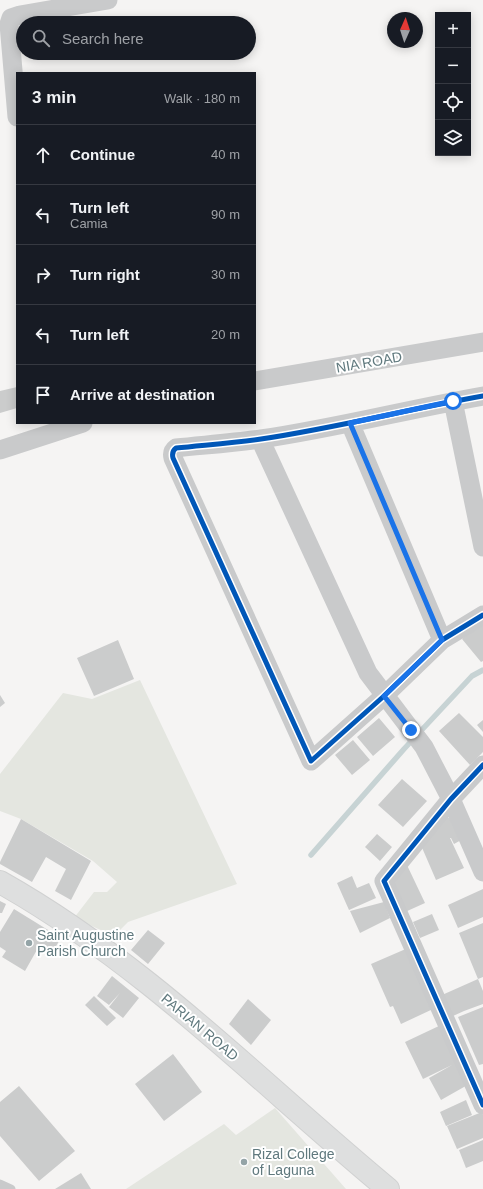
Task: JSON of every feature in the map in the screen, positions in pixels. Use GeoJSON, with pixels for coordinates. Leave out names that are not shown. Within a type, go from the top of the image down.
{"type":"FeatureCollection","features":[{"type":"Feature","properties":{"kind":"main road","name":"PARIAN ROAD"},"geometry":{"type":"LineString","coordinates":[[0,882],[80,932],[165,997],[388,1189]]}},
{"type":"Feature","properties":{"kind":"street"},"geometry":{"type":"LineString","coordinates":[[17,16],[108,0]]}},
{"type":"Feature","properties":{"kind":"street"},"geometry":{"type":"LineString","coordinates":[[16,16],[11,18],[9,24],[16,105]]}},
{"type":"Feature","properties":{"kind":"street","name":"NIA ROAD"},"geometry":{"type":"LineString","coordinates":[[256,381],[483,342]]}},
{"type":"Feature","properties":{"kind":"street"},"geometry":{"type":"LineString","coordinates":[[483,396],[350,423],[260,439],[176,448],[172,454],[311,761],[384,696],[442,640],[483,615]]}},
{"type":"Feature","properties":{"kind":"street"},"geometry":{"type":"LineString","coordinates":[[453,401],[483,547]]}},
{"type":"Feature","properties":{"kind":"street"},"geometry":{"type":"LineString","coordinates":[[350,423],[442,640]]}},
{"type":"Feature","properties":{"kind":"street"},"geometry":{"type":"LineString","coordinates":[[0,450],[80,424]]}},
{"type":"Feature","properties":{"kind":"street"},"geometry":{"type":"LineString","coordinates":[[260,439],[368,673],[424,747],[451,799],[483,872]]}},
{"type":"Feature","properties":{"kind":"street"},"geometry":{"type":"LineString","coordinates":[[483,765],[451,799],[384,881],[483,1105]]}},
{"type":"Feature","properties":{"kind":"lane"},"geometry":{"type":"LineString","coordinates":[[0,1184],[11,1189]]}},
{"type":"Feature","properties":{"kind":"shaded area"},"geometry":{"type":"Polygon","coordinates":[[[140,680],[237,884],[128,922],[114,936],[74,918],[94,892],[107,892],[117,882],[93,861],[21,819],[0,811],[0,774],[63,693],[92,699],[140,680]]]}},
{"type":"Feature","properties":{"kind":"shaded area","name":"Rizal College of Laguna"},"geometry":{"type":"Polygon","coordinates":[[[275,1108],[346,1189],[126,1189],[224,1124],[236,1135],[275,1108]]]}},
{"type":"Feature","properties":{"kind":"building"},"geometry":{"type":"Polygon","coordinates":[[[16,387],[16,408],[0,413],[0,391],[16,387]]]}},
{"type":"Feature","properties":{"kind":"building"},"geometry":{"type":"Polygon","coordinates":[[[483,620],[483,661],[481,662],[462,639],[483,620]]]}},
{"type":"Feature","properties":{"kind":"building"},"geometry":{"type":"Polygon","coordinates":[[[118,640],[134,679],[94,696],[77,658],[118,640]]]}},
{"type":"Feature","properties":{"kind":"building"},"geometry":{"type":"Polygon","coordinates":[[[0,695],[5,703],[0,707],[0,695]]]}},
{"type":"Feature","properties":{"kind":"building"},"geometry":{"type":"Polygon","coordinates":[[[459,713],[483,737],[483,752],[470,765],[439,731],[459,713]]]}},
{"type":"Feature","properties":{"kind":"building"},"geometry":{"type":"Polygon","coordinates":[[[379,718],[395,737],[373,756],[357,737],[379,718]]]}},
{"type":"Feature","properties":{"kind":"building"},"geometry":{"type":"Polygon","coordinates":[[[483,720],[483,732],[477,725],[483,720]]]}},
{"type":"Feature","properties":{"kind":"building"},"geometry":{"type":"Polygon","coordinates":[[[353,740],[370,760],[352,775],[335,755],[353,740]]]}},
{"type":"Feature","properties":{"kind":"building"},"geometry":{"type":"Polygon","coordinates":[[[402,779],[427,801],[403,827],[378,805],[402,779]]]}},
{"type":"Feature","properties":{"kind":"building"},"geometry":{"type":"Polygon","coordinates":[[[443,817],[452,818],[463,839],[454,844],[450,838],[464,868],[436,880],[420,843],[443,817]]]}},
{"type":"Feature","properties":{"kind":"building"},"geometry":{"type":"Polygon","coordinates":[[[21,819],[91,861],[71,900],[55,891],[66,869],[46,857],[32,882],[0,864],[21,819]]]}},
{"type":"Feature","properties":{"kind":"building"},"geometry":{"type":"Polygon","coordinates":[[[377,834],[392,847],[380,861],[365,847],[377,834]]]}},
{"type":"Feature","properties":{"kind":"building"},"geometry":{"type":"Polygon","coordinates":[[[406,863],[425,903],[405,912],[391,882],[406,863]]]}},
{"type":"Feature","properties":{"kind":"building"},"geometry":{"type":"Polygon","coordinates":[[[352,876],[357,888],[369,883],[376,898],[349,910],[337,883],[352,876]]]}},
{"type":"Feature","properties":{"kind":"building"},"geometry":{"type":"Polygon","coordinates":[[[483,889],[483,917],[458,928],[448,905],[483,889]]]}},
{"type":"Feature","properties":{"kind":"building"},"geometry":{"type":"Polygon","coordinates":[[[0,901],[6,904],[2,913],[0,913],[0,901]]]}},
{"type":"Feature","properties":{"kind":"building"},"geometry":{"type":"Polygon","coordinates":[[[384,902],[390,918],[360,933],[350,911],[384,902]]]}},
{"type":"Feature","properties":{"kind":"building","name":"Saint Augustine Parish Church"},"geometry":{"type":"Polygon","coordinates":[[[14,909],[61,938],[50,956],[38,948],[25,971],[2,957],[6,951],[0,947],[0,932],[14,909]]]}},
{"type":"Feature","properties":{"kind":"building"},"geometry":{"type":"Polygon","coordinates":[[[432,914],[439,930],[420,938],[413,922],[432,914]]]}},
{"type":"Feature","properties":{"kind":"building"},"geometry":{"type":"Polygon","coordinates":[[[483,923],[483,977],[478,979],[459,933],[483,923]]]}},
{"type":"Feature","properties":{"kind":"building"},"geometry":{"type":"Polygon","coordinates":[[[148,930],[165,943],[148,964],[131,950],[148,930]]]}},
{"type":"Feature","properties":{"kind":"building"},"geometry":{"type":"Polygon","coordinates":[[[408,948],[433,1009],[401,1024],[393,1006],[390,1007],[371,964],[408,948]]]}},
{"type":"Feature","properties":{"kind":"building"},"geometry":{"type":"Polygon","coordinates":[[[112,976],[139,998],[123,1018],[109,1007],[120,993],[109,1005],[97,996],[112,976]]]}},
{"type":"Feature","properties":{"kind":"building"},"geometry":{"type":"Polygon","coordinates":[[[478,979],[483,991],[483,1004],[453,1016],[442,995],[478,979]]]}},
{"type":"Feature","properties":{"kind":"building"},"geometry":{"type":"Polygon","coordinates":[[[94,996],[116,1018],[107,1026],[85,1005],[94,996]]]}},
{"type":"Feature","properties":{"kind":"building"},"geometry":{"type":"Polygon","coordinates":[[[248,999],[271,1020],[251,1045],[229,1024],[248,999]]]}},
{"type":"Feature","properties":{"kind":"building"},"geometry":{"type":"Polygon","coordinates":[[[483,1007],[483,1064],[479,1065],[458,1017],[483,1007]]]}},
{"type":"Feature","properties":{"kind":"building"},"geometry":{"type":"Polygon","coordinates":[[[441,1025],[471,1083],[441,1100],[429,1078],[452,1065],[423,1079],[405,1042],[441,1025]]]}},
{"type":"Feature","properties":{"kind":"building"},"geometry":{"type":"Polygon","coordinates":[[[173,1054],[202,1092],[164,1121],[135,1084],[173,1054]]]}},
{"type":"Feature","properties":{"kind":"building"},"geometry":{"type":"Polygon","coordinates":[[[19,1086],[75,1151],[39,1181],[0,1136],[0,1102],[19,1086]]]}},
{"type":"Feature","properties":{"kind":"building"},"geometry":{"type":"Polygon","coordinates":[[[466,1100],[472,1115],[446,1126],[440,1112],[466,1100]]]}},
{"type":"Feature","properties":{"kind":"building"},"geometry":{"type":"Polygon","coordinates":[[[482,1112],[483,1138],[457,1149],[447,1126],[482,1112]]]}},
{"type":"Feature","properties":{"kind":"building"},"geometry":{"type":"Polygon","coordinates":[[[483,1140],[483,1161],[466,1168],[459,1150],[483,1140]]]}},
{"type":"Feature","properties":{"kind":"building"},"geometry":{"type":"Polygon","coordinates":[[[81,1173],[91,1189],[55,1189],[81,1173]]]}},
{"type":"Feature","properties":{"kind":"waterway"},"geometry":{"type":"LineString","coordinates":[[311,855],[404,749],[472,676],[483,670]]}},
{"type":"Feature","properties":{"kind":"cycle path"},"geometry":{"type":"LineString","coordinates":[[483,396],[289,435],[176,448],[172,454],[311,761],[384,696],[442,640],[483,615]]}},
{"type":"Feature","properties":{"kind":"cycle path"},"geometry":{"type":"LineString","coordinates":[[483,765],[451,799],[384,881],[483,1105]]}},
{"type":"Feature","properties":{"kind":"place","name":"Saint Augustine Parish Church"},"geometry":{"type":"Point","coordinates":[29,943]}},
{"type":"Feature","properties":{"kind":"place","name":"Rizal College of Laguna"},"geometry":{"type":"Point","coordinates":[244,1162]}},
{"type":"Feature","properties":{"kind":"route"},"geometry":{"type":"LineString","coordinates":[[411,730],[384,696],[442,640],[350,423],[453,401]]}}]}
